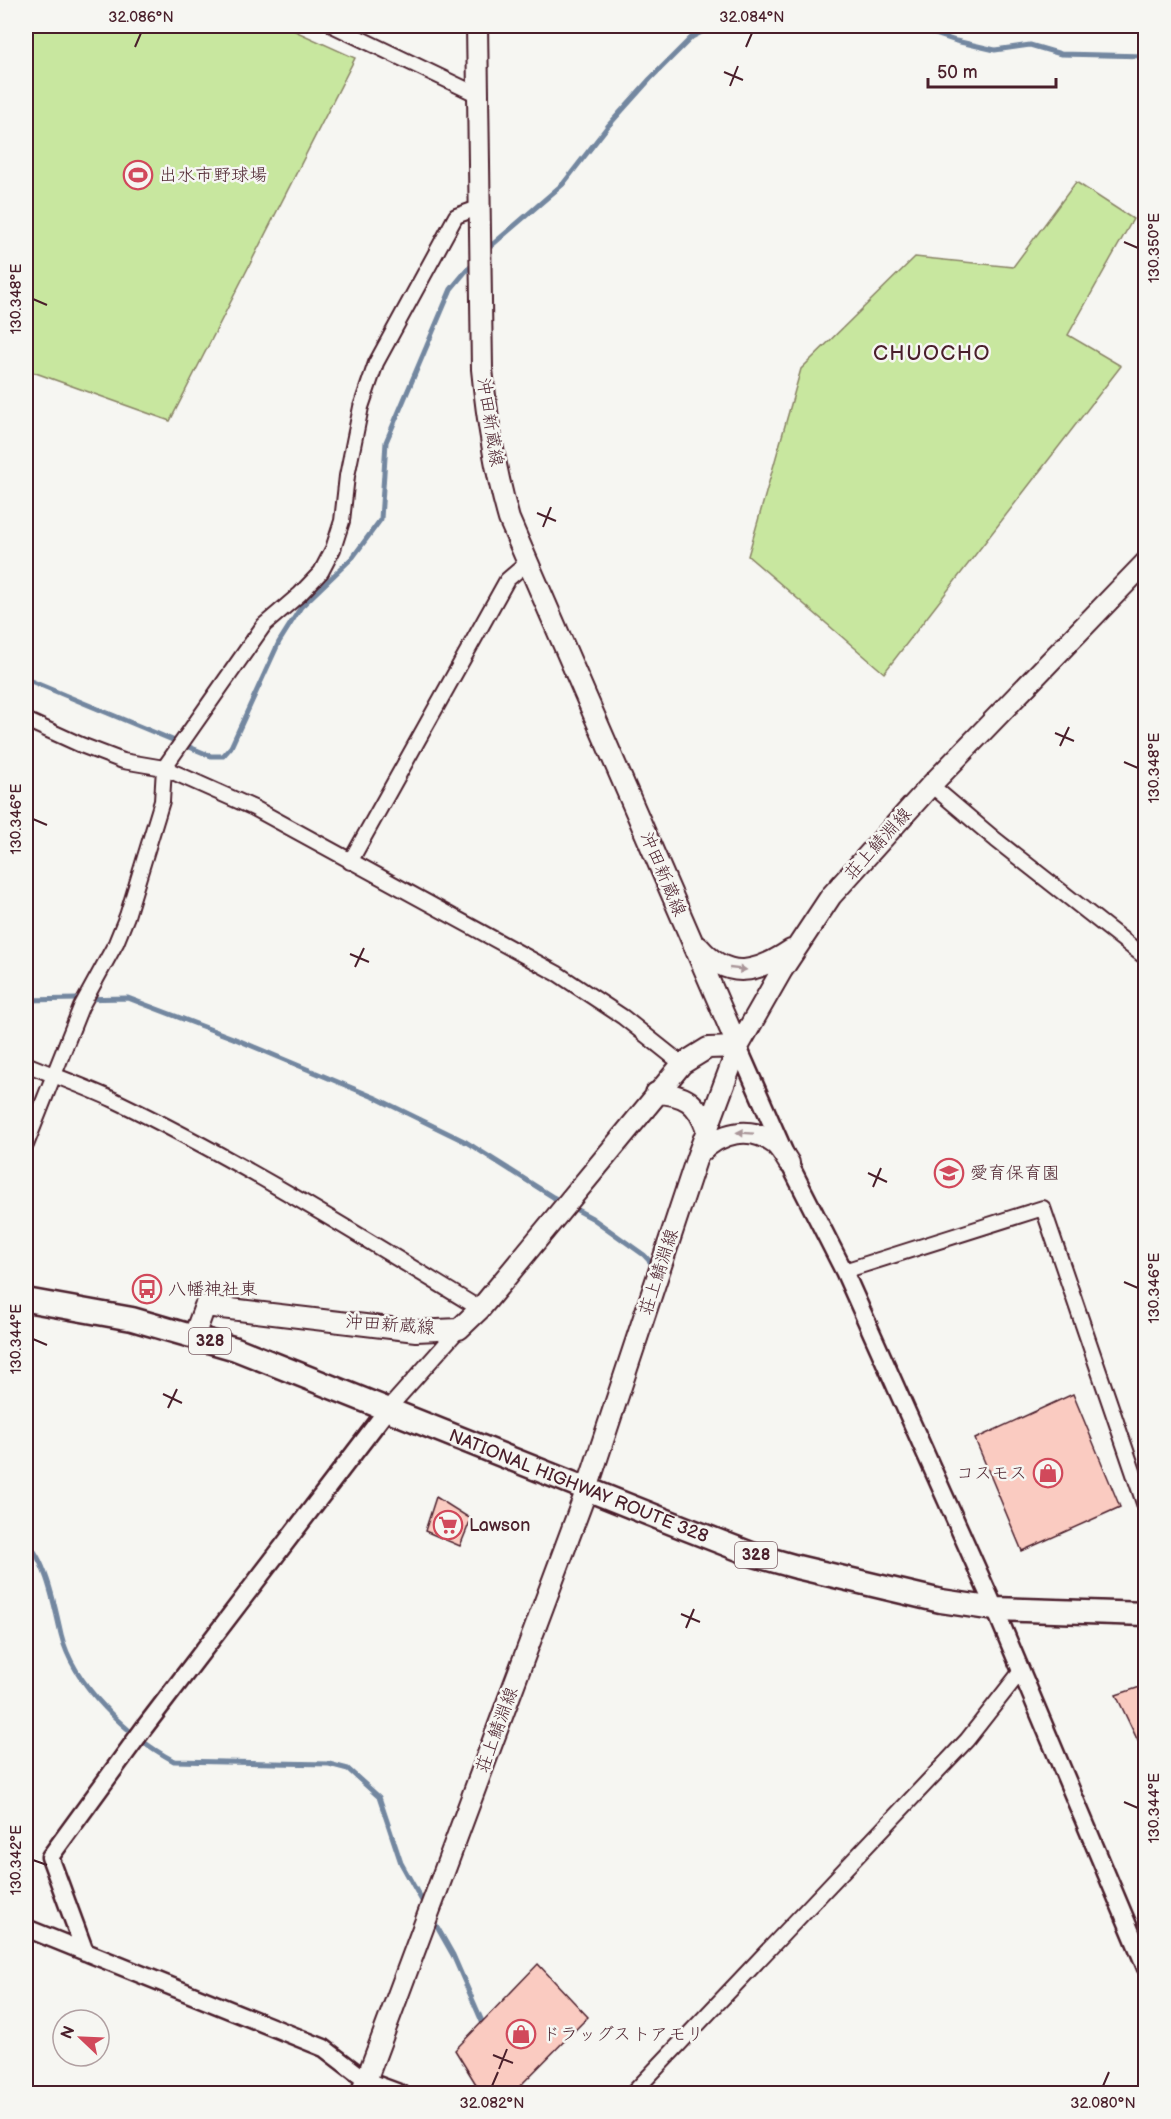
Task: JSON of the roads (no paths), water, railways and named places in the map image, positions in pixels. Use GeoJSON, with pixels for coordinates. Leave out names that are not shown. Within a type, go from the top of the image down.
{"type":"FeatureCollection","features":[{"type":"Feature","properties":{"kind":"highway","name":"NATIONAL HIGHWAY ROUTE 328"},"geometry":{"type":"LineString","coordinates":[[26,1300],[132,1319],[236,1349],[754,1555],[941,1601],[995,1609],[1146,1614]]}},
{"type":"Feature","properties":{"kind":"main road","name":"沖田新蔵線"},"geometry":{"type":"LineString","coordinates":[[194,1336],[205,1306],[416,1331],[459,1329],[480,1309],[682,1064],[708,1048],[738,1047],[506,508],[486,413],[482,369],[476,94],[477,26]]}},
{"type":"Feature","properties":{"kind":"main road","name":"荘上鯖淵線"},"geometry":{"type":"LineString","coordinates":[[364,2087],[587,1489],[697,1156],[738,1047],[797,946],[831,896],[931,785],[1146,562]]}},
{"type":"Feature","properties":{"kind":"main road"},"geometry":{"type":"LineString","coordinates":[[691,938],[710,960],[737,970],[764,968],[797,946]]}},
{"type":"Feature","properties":{"kind":"main road"},"geometry":{"type":"LineString","coordinates":[[656,1093],[673,1094],[694,1105],[701,1112],[707,1130]]}},
{"type":"Feature","properties":{"kind":"main road"},"geometry":{"type":"LineString","coordinates":[[697,1156],[713,1140],[734,1132],[756,1134],[776,1144],[789,1163]]}},
{"type":"Feature","properties":{"kind":"street"},"geometry":{"type":"LineString","coordinates":[[334,26],[476,94]]}},
{"type":"Feature","properties":{"kind":"street"},"geometry":{"type":"LineString","coordinates":[[26,1145],[81,1007],[116,943],[127,916],[162,801],[164,768],[264,625],[300,594],[321,572],[333,549],[342,521],[347,476],[359,418],[376,363],[456,216],[478,208]]}},
{"type":"Feature","properties":{"kind":"street"},"geometry":{"type":"LineString","coordinates":[[350,862],[507,580],[528,562]]}},
{"type":"Feature","properties":{"kind":"street"},"geometry":{"type":"LineString","coordinates":[[26,720],[81,745],[123,760],[164,768],[254,808],[558,974],[623,1017],[682,1064]]}},
{"type":"Feature","properties":{"kind":"street"},"geometry":{"type":"LineString","coordinates":[[931,785],[996,840],[1146,958]]}},
{"type":"Feature","properties":{"kind":"street"},"geometry":{"type":"LineString","coordinates":[[738,1047],[789,1163],[844,1271],[995,1609],[1146,1968]]}},
{"type":"Feature","properties":{"kind":"street"},"geometry":{"type":"LineString","coordinates":[[26,1064],[113,1100],[325,1212],[480,1309]]}},
{"type":"Feature","properties":{"kind":"street"},"geometry":{"type":"LineString","coordinates":[[844,1271],[1043,1208],[1146,1509]]}},
{"type":"Feature","properties":{"kind":"street"},"geometry":{"type":"LineString","coordinates":[[85,1952],[50,1857],[144,1728],[387,1410],[459,1329]]}},
{"type":"Feature","properties":{"kind":"street"},"geometry":{"type":"LineString","coordinates":[[632,2094],[967,1740],[1021,1671]]}},
{"type":"Feature","properties":{"kind":"street"},"geometry":{"type":"LineString","coordinates":[[26,1928],[324,2048],[364,2087],[402,2094]]}},
{"type":"Feature","properties":{"kind":"waterway"},"geometry":{"type":"LineString","coordinates":[[485,251],[563,184],[608,126],[650,79],[692,37],[713,26]]}},
{"type":"Feature","properties":{"kind":"waterway"},"geometry":{"type":"LineString","coordinates":[[911,26],[956,41],[995,50],[1030,45],[1061,54],[1146,56]]}},
{"type":"Feature","properties":{"kind":"waterway"},"geometry":{"type":"LineString","coordinates":[[26,679],[211,756],[223,756],[231,747],[279,642],[301,607],[353,557],[381,519],[386,442],[451,289],[476,259]]}},
{"type":"Feature","properties":{"kind":"waterway"},"geometry":{"type":"LineString","coordinates":[[26,1000],[128,998],[233,1038],[376,1098],[466,1142],[553,1197],[592,1218],[644,1255],[656,1268]]}},
{"type":"Feature","properties":{"kind":"waterway"},"geometry":{"type":"LineString","coordinates":[[26,1542],[33,1550],[44,1572],[67,1653],[77,1672],[105,1708],[122,1724],[174,1761],[329,1764],[348,1769],[379,1797],[401,1863],[426,1908]]}},
{"type":"Feature","properties":{"kind":"waterway"},"geometry":{"type":"LineString","coordinates":[[432,1918],[453,1955],[484,2026]]}},
{"type":"Feature","properties":{"kind":"place","name":"出水市野球場"},"geometry":{"type":"Point","coordinates":[138,175]}},
{"type":"Feature","properties":{"kind":"place","name":"愛育保育園"},"geometry":{"type":"Point","coordinates":[949,1173]}},
{"type":"Feature","properties":{"kind":"place","name":"八幡神社東"},"geometry":{"type":"Point","coordinates":[147,1289]}},
{"type":"Feature","properties":{"kind":"place","name":"コスモス"},"geometry":{"type":"Point","coordinates":[1048,1473]}},
{"type":"Feature","properties":{"kind":"place","name":"Lawson"},"geometry":{"type":"Point","coordinates":[448,1525]}},
{"type":"Feature","properties":{"kind":"place","name":"ドラッグストアモリ"},"geometry":{"type":"Point","coordinates":[521,2034]}},
{"type":"Feature","properties":{"kind":"district","name":"CHUOCHO"},"geometry":{"type":"Point","coordinates":[932,353]}}]}
